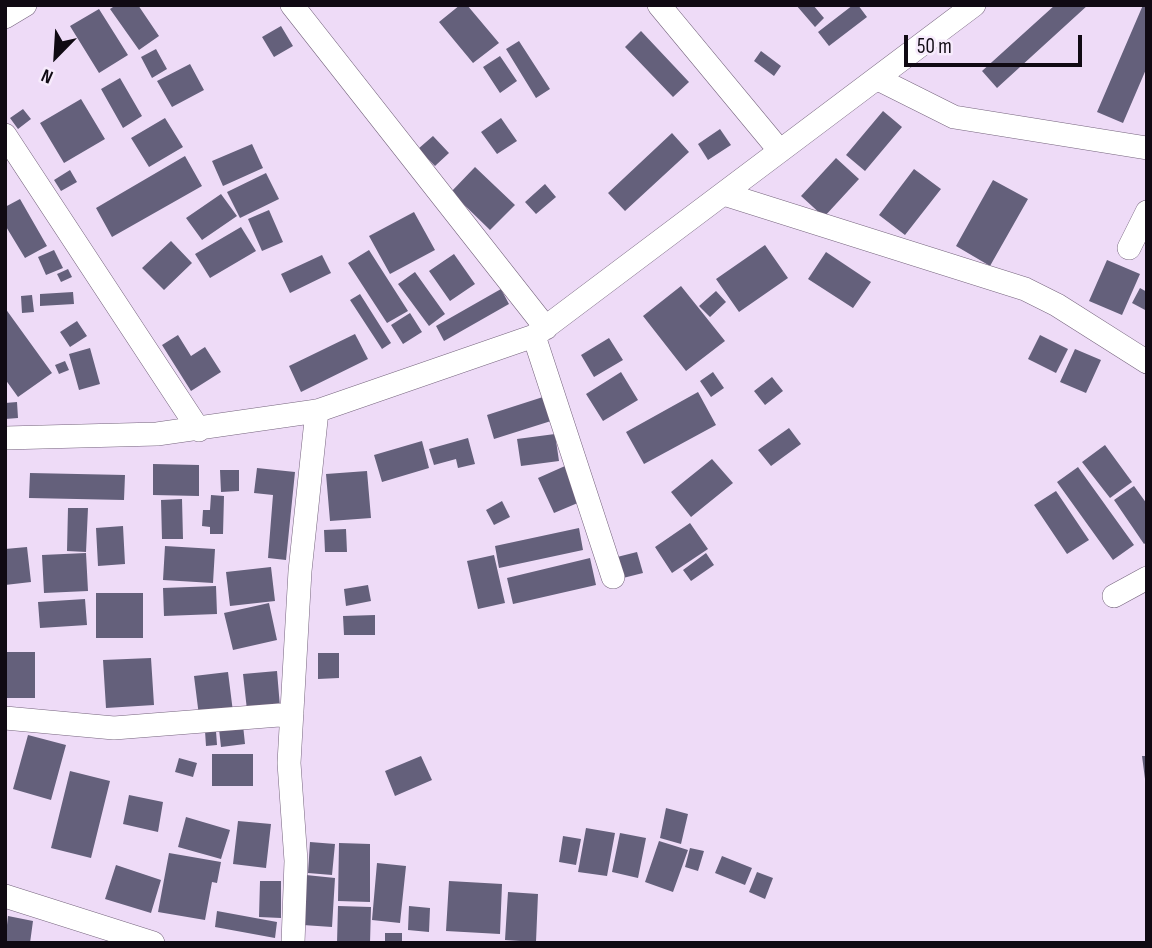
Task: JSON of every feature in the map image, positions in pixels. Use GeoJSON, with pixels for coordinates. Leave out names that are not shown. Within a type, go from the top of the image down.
{"type":"FeatureCollection","features":[{"type":"Feature","properties":{"kind":"street"},"geometry":{"type":"LineString","coordinates":[[5,17],[25,5]]}},
{"type":"Feature","properties":{"kind":"street"},"geometry":{"type":"LineString","coordinates":[[292,5],[540,332],[613,577]]}},
{"type":"Feature","properties":{"kind":"street"},"geometry":{"type":"LineString","coordinates":[[659,5],[780,151]]}},
{"type":"Feature","properties":{"kind":"street"},"geometry":{"type":"LineString","coordinates":[[5,438],[199,430],[317,411],[540,332],[974,5]]}},
{"type":"Feature","properties":{"kind":"street"},"geometry":{"type":"LineString","coordinates":[[878,79],[954,117],[1147,148]]}},
{"type":"Feature","properties":{"kind":"street"},"geometry":{"type":"LineString","coordinates":[[5,135],[199,430]]}},
{"type":"Feature","properties":{"kind":"street"},"geometry":{"type":"LineString","coordinates":[[724,194],[1025,289],[1057,305],[1147,362]]}},
{"type":"Feature","properties":{"kind":"street"},"geometry":{"type":"LineString","coordinates":[[1129,248],[1147,212]]}},
{"type":"Feature","properties":{"kind":"street"},"geometry":{"type":"LineString","coordinates":[[293,943],[296,861],[289,764],[299,571],[317,411]]}},
{"type":"Feature","properties":{"kind":"street"},"geometry":{"type":"LineString","coordinates":[[1114,596],[1147,578]]}},
{"type":"Feature","properties":{"kind":"street"},"geometry":{"type":"LineString","coordinates":[[5,718],[114,728],[292,714]]}},
{"type":"Feature","properties":{"kind":"street"},"geometry":{"type":"LineString","coordinates":[[5,896],[153,943]]}},
{"type":"Feature","properties":{"kind":"building"},"geometry":{"type":"Polygon","coordinates":[[[116,5],[138,5],[159,36],[139,50],[110,9],[116,5]]]}},
{"type":"Feature","properties":{"kind":"building"},"geometry":{"type":"Polygon","coordinates":[[[460,5],[467,5],[499,43],[473,63],[439,22],[460,5]]]}},
{"type":"Feature","properties":{"kind":"building"},"geometry":{"type":"Polygon","coordinates":[[[796,5],[813,5],[824,18],[815,27],[796,5]]]}},
{"type":"Feature","properties":{"kind":"building"},"geometry":{"type":"Polygon","coordinates":[[[853,5],[858,5],[867,17],[829,46],[818,32],[853,5]]]}},
{"type":"Feature","properties":{"kind":"building"},"geometry":{"type":"Polygon","coordinates":[[[1055,5],[1088,5],[997,88],[982,71],[1055,5]]]}},
{"type":"Feature","properties":{"kind":"building"},"geometry":{"type":"Polygon","coordinates":[[[1143,5],[1147,7],[1147,67],[1123,123],[1097,112],[1143,5]]]}},
{"type":"Feature","properties":{"kind":"building"},"geometry":{"type":"Polygon","coordinates":[[[99,9],[128,55],[99,73],[70,26],[99,9]]]}},
{"type":"Feature","properties":{"kind":"building"},"geometry":{"type":"Polygon","coordinates":[[[281,26],[293,46],[274,57],[262,37],[281,26]]]}},
{"type":"Feature","properties":{"kind":"building"},"geometry":{"type":"Polygon","coordinates":[[[641,31],[689,82],[673,97],[625,47],[641,31]]]}},
{"type":"Feature","properties":{"kind":"building"},"geometry":{"type":"Polygon","coordinates":[[[519,41],[550,89],[536,98],[506,49],[519,41]]]}},
{"type":"Feature","properties":{"kind":"building"},"geometry":{"type":"Polygon","coordinates":[[[156,49],[167,69],[152,78],[141,57],[156,49]]]}},
{"type":"Feature","properties":{"kind":"building"},"geometry":{"type":"Polygon","coordinates":[[[761,51],[781,66],[774,76],[754,61],[761,51]]]}},
{"type":"Feature","properties":{"kind":"building"},"geometry":{"type":"Polygon","coordinates":[[[500,56],[517,81],[500,93],[483,67],[500,56]]]}},
{"type":"Feature","properties":{"kind":"building"},"geometry":{"type":"Polygon","coordinates":[[[190,64],[204,90],[172,107],[157,81],[190,64]]]}},
{"type":"Feature","properties":{"kind":"building"},"geometry":{"type":"Polygon","coordinates":[[[120,78],[142,116],[123,128],[101,89],[120,78]]]}},
{"type":"Feature","properties":{"kind":"building"},"geometry":{"type":"Polygon","coordinates":[[[81,99],[105,139],[64,163],[40,123],[81,99]]]}},
{"type":"Feature","properties":{"kind":"building"},"geometry":{"type":"Polygon","coordinates":[[[23,109],[31,119],[18,129],[10,118],[23,109]]]}},
{"type":"Feature","properties":{"kind":"building"},"geometry":{"type":"Polygon","coordinates":[[[883,111],[902,127],[865,171],[846,155],[883,111]]]}},
{"type":"Feature","properties":{"kind":"building"},"geometry":{"type":"Polygon","coordinates":[[[165,118],[183,147],[149,167],[131,138],[165,118]]]}},
{"type":"Feature","properties":{"kind":"building"},"geometry":{"type":"Polygon","coordinates":[[[501,118],[517,141],[497,154],[481,132],[501,118]]]}},
{"type":"Feature","properties":{"kind":"building"},"geometry":{"type":"Polygon","coordinates":[[[720,129],[731,145],[708,160],[698,144],[720,129]]]}},
{"type":"Feature","properties":{"kind":"building"},"geometry":{"type":"Polygon","coordinates":[[[672,133],[689,152],[625,211],[608,193],[672,133]]]}},
{"type":"Feature","properties":{"kind":"building"},"geometry":{"type":"Polygon","coordinates":[[[433,136],[449,153],[435,166],[418,149],[433,136]]]}},
{"type":"Feature","properties":{"kind":"building"},"geometry":{"type":"Polygon","coordinates":[[[252,144],[263,168],[223,186],[212,161],[252,144]]]}},
{"type":"Feature","properties":{"kind":"building"},"geometry":{"type":"Polygon","coordinates":[[[185,156],[202,186],[112,237],[96,208],[185,156]]]}},
{"type":"Feature","properties":{"kind":"building"},"geometry":{"type":"Polygon","coordinates":[[[836,158],[859,179],[824,217],[801,196],[836,158]]]}},
{"type":"Feature","properties":{"kind":"building"},"geometry":{"type":"Polygon","coordinates":[[[475,167],[515,205],[490,230],[451,192],[475,167]]]}},
{"type":"Feature","properties":{"kind":"building"},"geometry":{"type":"Polygon","coordinates":[[[914,169],[941,189],[905,235],[879,215],[914,169]]]}},
{"type":"Feature","properties":{"kind":"building"},"geometry":{"type":"Polygon","coordinates":[[[70,170],[77,182],[61,191],[54,180],[70,170]]]}},
{"type":"Feature","properties":{"kind":"building"},"geometry":{"type":"Polygon","coordinates":[[[266,173],[279,199],[240,218],[227,192],[266,173]]]}},
{"type":"Feature","properties":{"kind":"building"},"geometry":{"type":"Polygon","coordinates":[[[993,180],[1028,199],[990,266],[956,246],[993,180]]]}},
{"type":"Feature","properties":{"kind":"building"},"geometry":{"type":"Polygon","coordinates":[[[545,184],[556,197],[536,214],[525,202],[545,184]]]}},
{"type":"Feature","properties":{"kind":"building"},"geometry":{"type":"Polygon","coordinates":[[[221,194],[237,216],[202,240],[186,218],[221,194]]]}},
{"type":"Feature","properties":{"kind":"building"},"geometry":{"type":"Polygon","coordinates":[[[20,199],[47,246],[25,258],[5,225],[5,207],[20,199]]]}},
{"type":"Feature","properties":{"kind":"building"},"geometry":{"type":"Polygon","coordinates":[[[269,210],[283,242],[262,251],[248,219],[269,210]]]}},
{"type":"Feature","properties":{"kind":"building"},"geometry":{"type":"Polygon","coordinates":[[[414,212],[435,250],[390,274],[369,236],[414,212]]]}},
{"type":"Feature","properties":{"kind":"building"},"geometry":{"type":"Polygon","coordinates":[[[241,227],[256,251],[210,278],[195,254],[241,227]]]}},
{"type":"Feature","properties":{"kind":"building"},"geometry":{"type":"Polygon","coordinates":[[[171,241],[192,263],[164,290],[142,268],[171,241]]]}},
{"type":"Feature","properties":{"kind":"building"},"geometry":{"type":"Polygon","coordinates":[[[765,245],[788,278],[739,312],[716,279],[765,245]]]}},
{"type":"Feature","properties":{"kind":"building"},"geometry":{"type":"Polygon","coordinates":[[[54,250],[63,268],[46,275],[38,257],[54,250]]]}},
{"type":"Feature","properties":{"kind":"building"},"geometry":{"type":"Polygon","coordinates":[[[369,250],[408,311],[387,323],[348,263],[369,250]]]}},
{"type":"Feature","properties":{"kind":"building"},"geometry":{"type":"Polygon","coordinates":[[[826,252],[871,282],[853,308],[808,279],[826,252]]]}},
{"type":"Feature","properties":{"kind":"building"},"geometry":{"type":"Polygon","coordinates":[[[454,254],[475,284],[450,301],[429,271],[454,254]]]}},
{"type":"Feature","properties":{"kind":"building"},"geometry":{"type":"Polygon","coordinates":[[[322,255],[331,273],[290,293],[281,274],[322,255]]]}},
{"type":"Feature","properties":{"kind":"building"},"geometry":{"type":"Polygon","coordinates":[[[1107,260],[1140,274],[1122,315],[1089,301],[1107,260]]]}},
{"type":"Feature","properties":{"kind":"building"},"geometry":{"type":"Polygon","coordinates":[[[68,269],[72,277],[61,282],[57,274],[68,269]]]}},
{"type":"Feature","properties":{"kind":"building"},"geometry":{"type":"Polygon","coordinates":[[[415,272],[445,314],[429,326],[398,284],[415,272]]]}},
{"type":"Feature","properties":{"kind":"building"},"geometry":{"type":"Polygon","coordinates":[[[681,286],[725,341],[686,371],[643,316],[681,286]]]}},
{"type":"Feature","properties":{"kind":"building"},"geometry":{"type":"Polygon","coordinates":[[[1140,288],[1147,292],[1147,311],[1132,303],[1140,288]]]}},
{"type":"Feature","properties":{"kind":"building"},"geometry":{"type":"Polygon","coordinates":[[[501,289],[509,304],[444,341],[436,326],[501,289]]]}},
{"type":"Feature","properties":{"kind":"building"},"geometry":{"type":"Polygon","coordinates":[[[716,291],[726,302],[710,317],[699,306],[716,291]]]}},
{"type":"Feature","properties":{"kind":"building"},"geometry":{"type":"Polygon","coordinates":[[[73,292],[74,304],[40,306],[40,294],[73,292]]]}},
{"type":"Feature","properties":{"kind":"building"},"geometry":{"type":"Polygon","coordinates":[[[360,294],[391,343],[382,349],[350,300],[360,294]]]}},
{"type":"Feature","properties":{"kind":"building"},"geometry":{"type":"Polygon","coordinates":[[[32,295],[34,312],[22,313],[21,296],[32,295]]]}},
{"type":"Feature","properties":{"kind":"building"},"geometry":{"type":"Polygon","coordinates":[[[5,308],[52,373],[18,397],[5,379],[5,308]]]}},
{"type":"Feature","properties":{"kind":"building"},"geometry":{"type":"Polygon","coordinates":[[[410,313],[422,332],[403,344],[391,325],[410,313]]]}},
{"type":"Feature","properties":{"kind":"building"},"geometry":{"type":"Polygon","coordinates":[[[77,321],[87,336],[70,347],[60,332],[77,321]]]}},
{"type":"Feature","properties":{"kind":"building"},"geometry":{"type":"Polygon","coordinates":[[[355,334],[368,359],[301,392],[289,366],[355,334]]]}},
{"type":"Feature","properties":{"kind":"building"},"geometry":{"type":"Polygon","coordinates":[[[178,335],[191,356],[205,347],[221,372],[191,391],[162,345],[178,335]]]}},
{"type":"Feature","properties":{"kind":"building"},"geometry":{"type":"Polygon","coordinates":[[[1040,335],[1068,349],[1056,373],[1028,359],[1040,335]]]}},
{"type":"Feature","properties":{"kind":"building"},"geometry":{"type":"Polygon","coordinates":[[[609,338],[623,360],[594,377],[581,355],[609,338]]]}},
{"type":"Feature","properties":{"kind":"building"},"geometry":{"type":"Polygon","coordinates":[[[90,348],[100,384],[79,390],[69,354],[90,348]]]}},
{"type":"Feature","properties":{"kind":"building"},"geometry":{"type":"Polygon","coordinates":[[[1075,349],[1101,360],[1086,393],[1060,382],[1075,349]]]}},
{"type":"Feature","properties":{"kind":"building"},"geometry":{"type":"Polygon","coordinates":[[[65,361],[69,370],[59,374],[55,365],[65,361]]]}},
{"type":"Feature","properties":{"kind":"building"},"geometry":{"type":"Polygon","coordinates":[[[621,372],[638,400],[603,421],[586,394],[621,372]]]}},
{"type":"Feature","properties":{"kind":"building"},"geometry":{"type":"Polygon","coordinates":[[[713,372],[724,388],[711,397],[700,381],[713,372]]]}},
{"type":"Feature","properties":{"kind":"building"},"geometry":{"type":"Polygon","coordinates":[[[772,377],[783,391],[765,405],[754,391],[772,377]]]}},
{"type":"Feature","properties":{"kind":"building"},"geometry":{"type":"Polygon","coordinates":[[[698,392],[716,425],[644,464],[626,432],[698,392]]]}},
{"type":"Feature","properties":{"kind":"building"},"geometry":{"type":"Polygon","coordinates":[[[543,397],[551,421],[494,439],[487,415],[543,397]]]}},
{"type":"Feature","properties":{"kind":"building"},"geometry":{"type":"Polygon","coordinates":[[[17,402],[18,418],[5,419],[5,403],[17,402]]]}},
{"type":"Feature","properties":{"kind":"building"},"geometry":{"type":"Polygon","coordinates":[[[789,428],[801,444],[771,466],[758,450],[789,428]]]}},
{"type":"Feature","properties":{"kind":"building"},"geometry":{"type":"Polygon","coordinates":[[[555,434],[559,461],[521,466],[517,439],[555,434]]]}},
{"type":"Feature","properties":{"kind":"building"},"geometry":{"type":"Polygon","coordinates":[[[468,438],[475,464],[458,468],[456,459],[434,465],[429,449],[468,438]]]}},
{"type":"Feature","properties":{"kind":"building"},"geometry":{"type":"Polygon","coordinates":[[[422,441],[429,468],[382,482],[374,455],[422,441]]]}},
{"type":"Feature","properties":{"kind":"building"},"geometry":{"type":"Polygon","coordinates":[[[1105,445],[1132,482],[1110,498],[1082,462],[1105,445]]]}},
{"type":"Feature","properties":{"kind":"building"},"geometry":{"type":"Polygon","coordinates":[[[712,459],[733,483],[691,517],[671,492],[712,459]]]}},
{"type":"Feature","properties":{"kind":"building"},"geometry":{"type":"Polygon","coordinates":[[[153,464],[199,465],[199,496],[153,495],[153,464]]]}},
{"type":"Feature","properties":{"kind":"building"},"geometry":{"type":"Polygon","coordinates":[[[565,466],[580,502],[554,513],[538,478],[565,466]]]}},
{"type":"Feature","properties":{"kind":"building"},"geometry":{"type":"Polygon","coordinates":[[[1078,467],[1134,545],[1113,560],[1057,482],[1078,467]]]}},
{"type":"Feature","properties":{"kind":"building"},"geometry":{"type":"Polygon","coordinates":[[[257,468],[295,472],[286,560],[268,558],[273,495],[254,493],[257,468]]]}},
{"type":"Feature","properties":{"kind":"building"},"geometry":{"type":"Polygon","coordinates":[[[220,470],[239,470],[239,491],[221,492],[220,470]]]}},
{"type":"Feature","properties":{"kind":"building"},"geometry":{"type":"Polygon","coordinates":[[[367,471],[371,518],[330,521],[326,474],[367,471]]]}},
{"type":"Feature","properties":{"kind":"building"},"geometry":{"type":"Polygon","coordinates":[[[30,473],[125,475],[124,500],[29,498],[30,473]]]}},
{"type":"Feature","properties":{"kind":"building"},"geometry":{"type":"Polygon","coordinates":[[[1134,486],[1147,504],[1147,542],[1144,544],[1114,500],[1134,486]]]}},
{"type":"Feature","properties":{"kind":"building"},"geometry":{"type":"Polygon","coordinates":[[[1056,491],[1089,540],[1067,554],[1034,505],[1056,491]]]}},
{"type":"Feature","properties":{"kind":"building"},"geometry":{"type":"Polygon","coordinates":[[[211,495],[224,496],[223,534],[210,534],[210,527],[202,526],[203,510],[210,510],[211,495]]]}},
{"type":"Feature","properties":{"kind":"building"},"geometry":{"type":"Polygon","coordinates":[[[182,499],[183,539],[162,539],[161,500],[182,499]]]}},
{"type":"Feature","properties":{"kind":"building"},"geometry":{"type":"Polygon","coordinates":[[[502,501],[510,517],[494,525],[486,510],[502,501]]]}},
{"type":"Feature","properties":{"kind":"building"},"geometry":{"type":"Polygon","coordinates":[[[68,508],[88,508],[86,552],[67,551],[68,508]]]}},
{"type":"Feature","properties":{"kind":"building"},"geometry":{"type":"Polygon","coordinates":[[[690,523],[708,549],[672,573],[655,547],[690,523]]]}},
{"type":"Feature","properties":{"kind":"building"},"geometry":{"type":"Polygon","coordinates":[[[123,526],[125,564],[98,566],[96,528],[123,526]]]}},
{"type":"Feature","properties":{"kind":"building"},"geometry":{"type":"Polygon","coordinates":[[[579,528],[583,550],[499,568],[495,546],[579,528]]]}},
{"type":"Feature","properties":{"kind":"building"},"geometry":{"type":"Polygon","coordinates":[[[346,529],[347,552],[325,552],[324,530],[346,529]]]}},
{"type":"Feature","properties":{"kind":"building"},"geometry":{"type":"Polygon","coordinates":[[[165,546],[215,549],[213,583],[163,580],[165,546]]]}},
{"type":"Feature","properties":{"kind":"building"},"geometry":{"type":"Polygon","coordinates":[[[27,547],[31,582],[5,585],[5,549],[27,547]]]}},
{"type":"Feature","properties":{"kind":"building"},"geometry":{"type":"Polygon","coordinates":[[[637,552],[643,573],[623,578],[617,557],[637,552]]]}},
{"type":"Feature","properties":{"kind":"building"},"geometry":{"type":"Polygon","coordinates":[[[86,553],[88,591],[44,593],[42,555],[86,553]]]}},
{"type":"Feature","properties":{"kind":"building"},"geometry":{"type":"Polygon","coordinates":[[[706,553],[714,565],[691,581],[683,570],[706,553]]]}},
{"type":"Feature","properties":{"kind":"building"},"geometry":{"type":"Polygon","coordinates":[[[494,555],[505,603],[478,609],[467,561],[494,555]]]}},
{"type":"Feature","properties":{"kind":"building"},"geometry":{"type":"Polygon","coordinates":[[[590,558],[596,585],[513,604],[507,578],[590,558]]]}},
{"type":"Feature","properties":{"kind":"building"},"geometry":{"type":"Polygon","coordinates":[[[271,567],[275,601],[230,606],[226,572],[271,567]]]}},
{"type":"Feature","properties":{"kind":"building"},"geometry":{"type":"Polygon","coordinates":[[[368,585],[371,601],[346,606],[344,589],[368,585]]]}},
{"type":"Feature","properties":{"kind":"building"},"geometry":{"type":"Polygon","coordinates":[[[216,586],[217,614],[164,616],[163,588],[216,586]]]}},
{"type":"Feature","properties":{"kind":"building"},"geometry":{"type":"Polygon","coordinates":[[[96,593],[143,593],[143,638],[96,638],[96,593]]]}},
{"type":"Feature","properties":{"kind":"building"},"geometry":{"type":"Polygon","coordinates":[[[85,599],[87,625],[40,628],[38,602],[85,599]]]}},
{"type":"Feature","properties":{"kind":"building"},"geometry":{"type":"Polygon","coordinates":[[[269,603],[277,640],[233,650],[224,613],[269,603]]]}},
{"type":"Feature","properties":{"kind":"building"},"geometry":{"type":"Polygon","coordinates":[[[375,615],[375,635],[344,635],[343,616],[375,615]]]}},
{"type":"Feature","properties":{"kind":"building"},"geometry":{"type":"Polygon","coordinates":[[[5,652],[35,652],[35,698],[5,698],[5,652]]]}},
{"type":"Feature","properties":{"kind":"building"},"geometry":{"type":"Polygon","coordinates":[[[318,653],[339,653],[339,678],[318,679],[318,653]]]}},
{"type":"Feature","properties":{"kind":"building"},"geometry":{"type":"Polygon","coordinates":[[[151,658],[154,705],[106,708],[103,660],[151,658]]]}},
{"type":"Feature","properties":{"kind":"building"},"geometry":{"type":"Polygon","coordinates":[[[277,671],[280,707],[247,710],[243,674],[277,671]]]}},
{"type":"Feature","properties":{"kind":"building"},"geometry":{"type":"Polygon","coordinates":[[[228,672],[233,712],[199,716],[194,676],[228,672]]]}},
{"type":"Feature","properties":{"kind":"building"},"geometry":{"type":"Polygon","coordinates":[[[243,725],[245,744],[221,747],[219,729],[243,725]]]}},
{"type":"Feature","properties":{"kind":"building"},"geometry":{"type":"Polygon","coordinates":[[[205,731],[216,731],[217,745],[206,746],[205,731]]]}},
{"type":"Feature","properties":{"kind":"building"},"geometry":{"type":"Polygon","coordinates":[[[28,735],[66,745],[51,800],[13,789],[28,735]]]}},
{"type":"Feature","properties":{"kind":"building"},"geometry":{"type":"Polygon","coordinates":[[[212,754],[253,754],[253,786],[212,786],[212,754]]]}},
{"type":"Feature","properties":{"kind":"building"},"geometry":{"type":"Polygon","coordinates":[[[421,756],[432,780],[395,796],[385,771],[421,756]]]}},
{"type":"Feature","properties":{"kind":"building"},"geometry":{"type":"Polygon","coordinates":[[[1142,756],[1147,756],[1147,779],[1145,779],[1142,756]]]}},
{"type":"Feature","properties":{"kind":"building"},"geometry":{"type":"Polygon","coordinates":[[[179,758],[197,763],[193,777],[175,772],[179,758]]]}},
{"type":"Feature","properties":{"kind":"building"},"geometry":{"type":"Polygon","coordinates":[[[70,771],[110,781],[91,858],[51,848],[70,771]]]}},
{"type":"Feature","properties":{"kind":"building"},"geometry":{"type":"Polygon","coordinates":[[[129,795],[163,802],[158,832],[123,824],[129,795]]]}},
{"type":"Feature","properties":{"kind":"building"},"geometry":{"type":"Polygon","coordinates":[[[666,808],[688,814],[681,844],[660,838],[666,808]]]}},
{"type":"Feature","properties":{"kind":"building"},"geometry":{"type":"Polygon","coordinates":[[[186,817],[230,830],[221,859],[178,847],[186,817]]]}},
{"type":"Feature","properties":{"kind":"building"},"geometry":{"type":"Polygon","coordinates":[[[238,821],[271,824],[266,868],[233,864],[238,821]]]}},
{"type":"Feature","properties":{"kind":"building"},"geometry":{"type":"Polygon","coordinates":[[[586,828],[615,833],[607,876],[578,872],[586,828]]]}},
{"type":"Feature","properties":{"kind":"building"},"geometry":{"type":"Polygon","coordinates":[[[620,833],[646,838],[638,878],[612,872],[620,833]]]}},
{"type":"Feature","properties":{"kind":"building"},"geometry":{"type":"Polygon","coordinates":[[[563,836],[581,839],[576,865],[559,862],[563,836]]]}},
{"type":"Feature","properties":{"kind":"building"},"geometry":{"type":"Polygon","coordinates":[[[659,841],[688,850],[673,892],[645,882],[659,841]]]}},
{"type":"Feature","properties":{"kind":"building"},"geometry":{"type":"Polygon","coordinates":[[[310,842],[335,844],[332,875],[308,873],[310,842]]]}},
{"type":"Feature","properties":{"kind":"building"},"geometry":{"type":"Polygon","coordinates":[[[339,843],[370,844],[370,902],[338,901],[339,843]]]}},
{"type":"Feature","properties":{"kind":"building"},"geometry":{"type":"Polygon","coordinates":[[[690,848],[704,851],[698,871],[685,867],[690,848]]]}},
{"type":"Feature","properties":{"kind":"building"},"geometry":{"type":"Polygon","coordinates":[[[169,853],[221,862],[217,883],[212,882],[205,920],[158,912],[169,853]]]}},
{"type":"Feature","properties":{"kind":"building"},"geometry":{"type":"Polygon","coordinates":[[[722,856],[752,868],[745,885],[715,873],[722,856]]]}},
{"type":"Feature","properties":{"kind":"building"},"geometry":{"type":"Polygon","coordinates":[[[377,863],[406,866],[400,923],[372,920],[377,863]]]}},
{"type":"Feature","properties":{"kind":"building"},"geometry":{"type":"Polygon","coordinates":[[[116,865],[161,880],[151,913],[105,899],[116,865]]]}},
{"type":"Feature","properties":{"kind":"building"},"geometry":{"type":"Polygon","coordinates":[[[757,872],[773,878],[765,899],[749,892],[757,872]]]}},
{"type":"Feature","properties":{"kind":"building"},"geometry":{"type":"Polygon","coordinates":[[[306,875],[335,878],[332,927],[303,925],[306,875]]]}},
{"type":"Feature","properties":{"kind":"building"},"geometry":{"type":"Polygon","coordinates":[[[260,881],[281,881],[281,918],[259,917],[260,881]]]}},
{"type":"Feature","properties":{"kind":"building"},"geometry":{"type":"Polygon","coordinates":[[[449,881],[502,884],[500,934],[446,931],[449,881]]]}},
{"type":"Feature","properties":{"kind":"building"},"geometry":{"type":"Polygon","coordinates":[[[508,892],[538,894],[536,942],[505,940],[508,892]]]}},
{"type":"Feature","properties":{"kind":"building"},"geometry":{"type":"Polygon","coordinates":[[[338,906],[371,907],[370,943],[337,943],[338,906]]]}},
{"type":"Feature","properties":{"kind":"building"},"geometry":{"type":"Polygon","coordinates":[[[409,906],[430,908],[429,932],[408,930],[409,906]]]}},
{"type":"Feature","properties":{"kind":"building"},"geometry":{"type":"Polygon","coordinates":[[[217,911],[277,922],[275,938],[215,927],[217,911]]]}},
{"type":"Feature","properties":{"kind":"building"},"geometry":{"type":"Polygon","coordinates":[[[8,916],[33,921],[30,943],[5,943],[8,916]]]}},
{"type":"Feature","properties":{"kind":"building"},"geometry":{"type":"Polygon","coordinates":[[[385,933],[402,933],[402,943],[385,943],[385,933]]]}}]}
